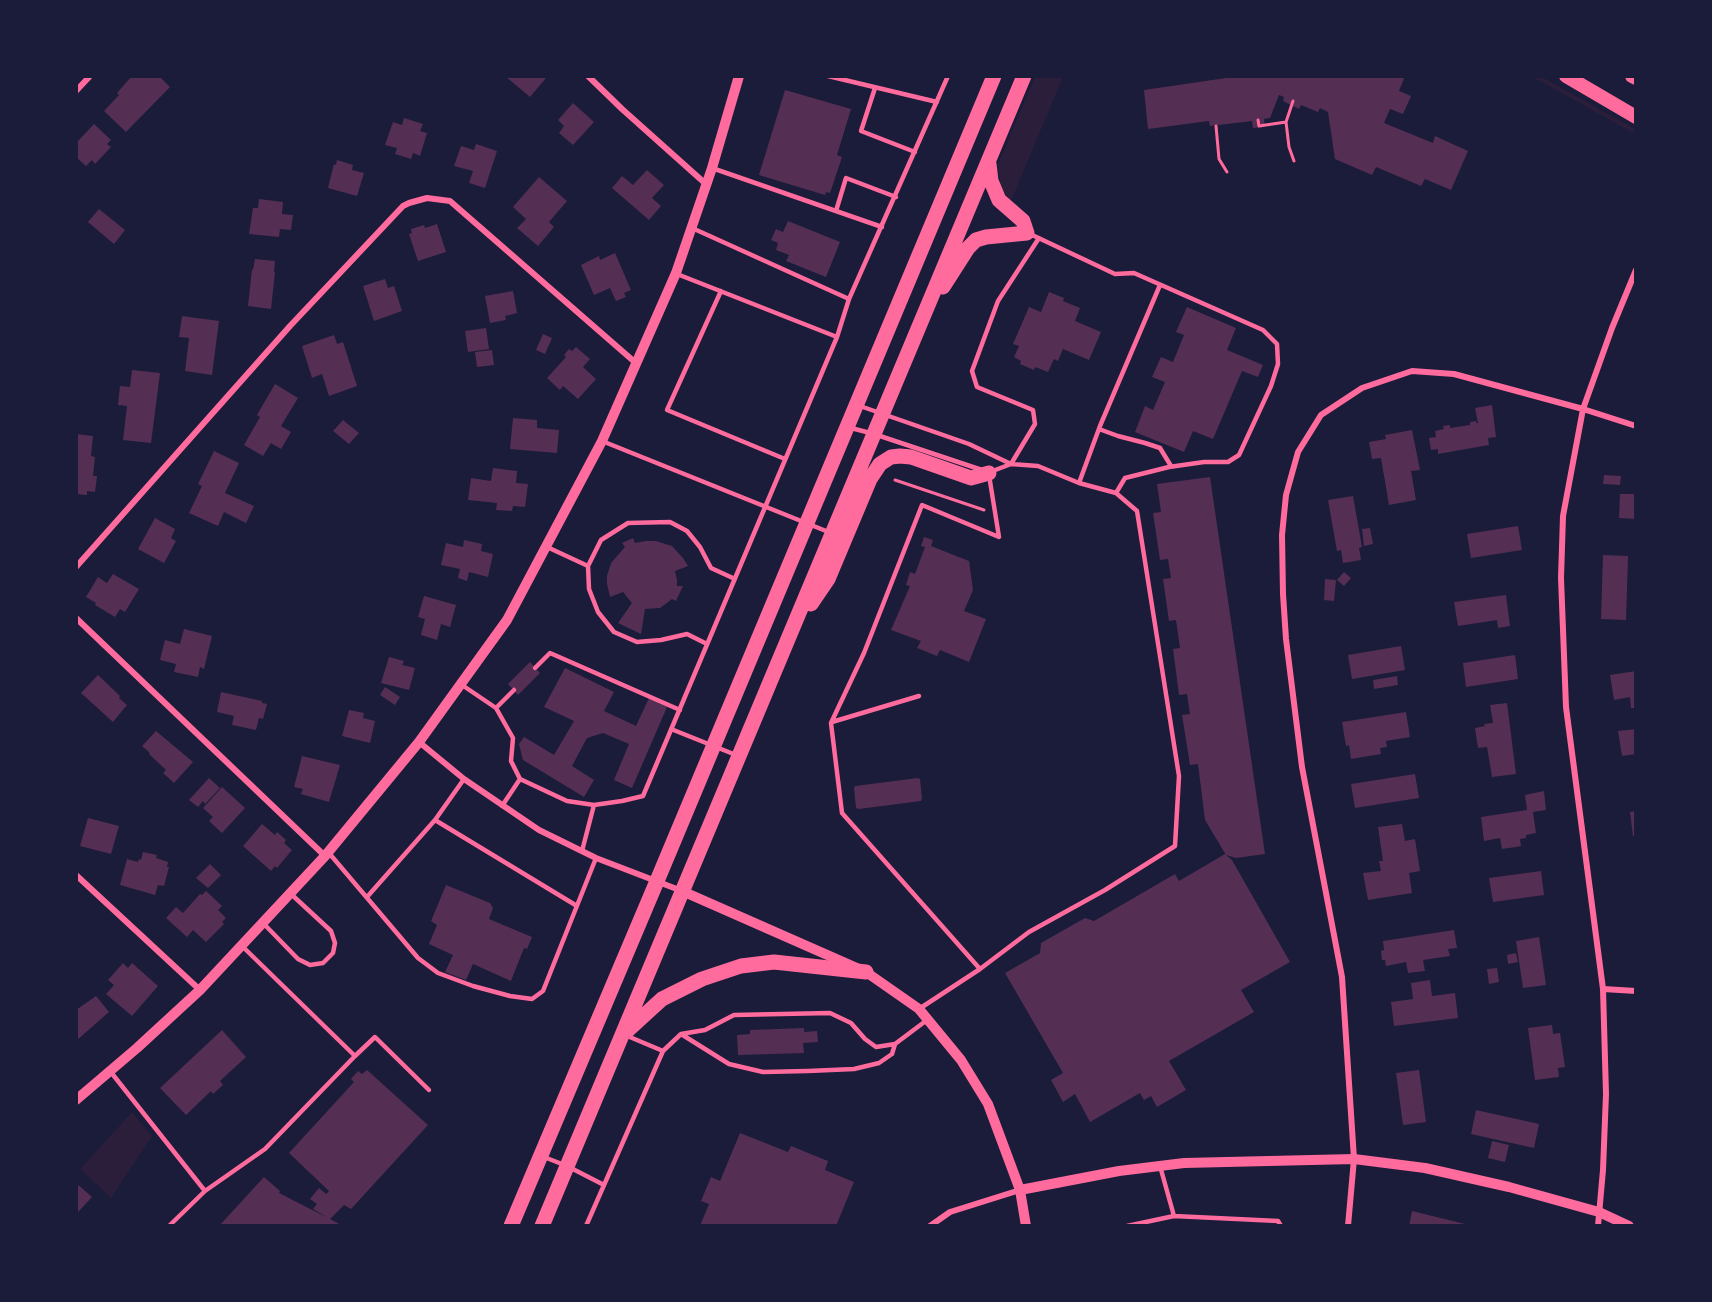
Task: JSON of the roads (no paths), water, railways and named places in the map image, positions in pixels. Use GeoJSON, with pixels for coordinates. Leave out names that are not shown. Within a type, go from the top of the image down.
{"type":"FeatureCollection","features":[{"type":"Feature","properties":{"kind":"highway"},"geometry":{"type":"LineString","coordinates":[[511,1226],[994,76]]}},
{"type":"Feature","properties":{"kind":"highway"},"geometry":{"type":"LineString","coordinates":[[542,1226],[1024,76]]}},
{"type":"Feature","properties":{"kind":"highway"},"geometry":{"type":"LineString","coordinates":[[988,161],[993,189],[999,200],[1023,221],[1033,236]]}},
{"type":"Feature","properties":{"kind":"highway"},"geometry":{"type":"LineString","coordinates":[[930,303],[976,240],[986,237],[1033,236]]}},
{"type":"Feature","properties":{"kind":"highway"},"geometry":{"type":"LineString","coordinates":[[791,634],[828,579],[870,479],[880,464],[891,457],[900,456],[911,457],[971,478],[989,473]]}},
{"type":"Feature","properties":{"kind":"highway"},"geometry":{"type":"LineString","coordinates":[[622,1034],[662,999],[702,979],[741,966],[774,962],[866,972]]}},
{"type":"Feature","properties":{"kind":"main road"},"geometry":{"type":"LineString","coordinates":[[1566,76],[1635,117]]}},
{"type":"Feature","properties":{"kind":"street"},"geometry":{"type":"LineString","coordinates":[[76,91],[90,76]]}},
{"type":"Feature","properties":{"kind":"street"},"geometry":{"type":"LineString","coordinates":[[588,76],[707,185]]}},
{"type":"Feature","properties":{"kind":"street"},"geometry":{"type":"LineString","coordinates":[[76,1100],[200,990],[327,854],[419,742],[507,620],[602,441],[676,273],[707,185],[740,76]]}},
{"type":"Feature","properties":{"kind":"street"},"geometry":{"type":"LineString","coordinates":[[76,567],[272,346],[403,207],[410,203],[427,198],[450,201],[637,364]]}},
{"type":"Feature","properties":{"kind":"street"},"geometry":{"type":"LineString","coordinates":[[1598,1226],[1606,1094],[1603,989],[1566,706],[1561,578],[1563,516],[1583,409],[1635,270]]}},
{"type":"Feature","properties":{"kind":"street"},"geometry":{"type":"LineString","coordinates":[[1348,1226],[1354,1160],[1342,977],[1302,766],[1286,639],[1283,594],[1282,535],[1286,495],[1298,452],[1322,415],[1362,388],[1412,371],[1454,374],[1583,409],[1635,426]]}},
{"type":"Feature","properties":{"kind":"street"},"geometry":{"type":"LineString","coordinates":[[76,618],[327,854]]}},
{"type":"Feature","properties":{"kind":"street"},"geometry":{"type":"LineString","coordinates":[[419,742],[464,779],[539,830],[596,858],[682,891],[866,972],[919,1010],[961,1060],[988,1104],[1020,1190],[1026,1226]]}},
{"type":"Feature","properties":{"kind":"street"},"geometry":{"type":"LineString","coordinates":[[76,875],[200,990]]}},
{"type":"Feature","properties":{"kind":"street"},"geometry":{"type":"LineString","coordinates":[[1603,989],[1635,991]]}},
{"type":"Feature","properties":{"kind":"street"},"geometry":{"type":"LineString","coordinates":[[930,1226],[950,1212],[1020,1190],[1119,1171],[1184,1163],[1251,1160],[1354,1160],[1425,1168],[1509,1187],[1599,1212],[1629,1226]]}},
{"type":"Feature","properties":{"kind":"lane"},"geometry":{"type":"LineString","coordinates":[[828,76],[937,102]]}},
{"type":"Feature","properties":{"kind":"lane"},"geometry":{"type":"LineString","coordinates":[[461,684],[496,708],[513,738],[511,761],[520,779],[567,801],[594,805],[643,796],[837,337],[849,299],[948,76]]}},
{"type":"Feature","properties":{"kind":"lane"},"geometry":{"type":"LineString","coordinates":[[875,88],[861,131],[915,152]]}},
{"type":"Feature","properties":{"kind":"lane"},"geometry":{"type":"LineString","coordinates":[[712,168],[882,227]]}},
{"type":"Feature","properties":{"kind":"lane"},"geometry":{"type":"LineString","coordinates":[[836,211],[846,178],[896,197]]}},
{"type":"Feature","properties":{"kind":"lane"},"geometry":{"type":"LineString","coordinates":[[692,228],[849,299]]}},
{"type":"Feature","properties":{"kind":"lane"},"geometry":{"type":"LineString","coordinates":[[847,427],[989,473],[1011,464],[1035,424],[1033,410],[978,387],[972,371],[998,301],[1033,236],[1115,274],[1134,273],[1263,330],[1277,344],[1278,364],[1271,386],[1239,455],[1228,462],[1171,466],[1125,478],[1116,493]]}},
{"type":"Feature","properties":{"kind":"lane"},"geometry":{"type":"LineString","coordinates":[[676,273],[837,337]]}},
{"type":"Feature","properties":{"kind":"lane"},"geometry":{"type":"LineString","coordinates":[[1079,483],[1098,429],[1160,285]]}},
{"type":"Feature","properties":{"kind":"lane"},"geometry":{"type":"LineString","coordinates":[[721,291],[667,410],[785,459]]}},
{"type":"Feature","properties":{"kind":"lane"},"geometry":{"type":"LineString","coordinates":[[857,405],[969,444],[1011,464],[1038,466],[1079,483],[1116,493],[1137,511],[1179,776],[1175,846],[1105,890],[1029,932],[980,969],[919,1010]]}},
{"type":"Feature","properties":{"kind":"lane"},"geometry":{"type":"LineString","coordinates":[[1098,429],[1160,448],[1171,466]]}},
{"type":"Feature","properties":{"kind":"lane"},"geometry":{"type":"LineString","coordinates":[[602,441],[833,534]]}},
{"type":"Feature","properties":{"kind":"lane"},"geometry":{"type":"LineString","coordinates":[[980,969],[842,813],[831,723],[864,654],[922,505],[999,537],[989,473]]}},
{"type":"Feature","properties":{"kind":"lane"},"geometry":{"type":"LineString","coordinates":[[708,644],[687,634],[661,640],[637,642],[614,632],[598,612],[590,589],[588,566],[601,540],[628,523],[670,522],[687,531],[711,568],[735,579]]}},
{"type":"Feature","properties":{"kind":"lane"},"geometry":{"type":"LineString","coordinates":[[546,547],[588,566]]}},
{"type":"Feature","properties":{"kind":"lane"},"geometry":{"type":"LineString","coordinates":[[535,668],[550,653],[680,710]]}},
{"type":"Feature","properties":{"kind":"lane"},"geometry":{"type":"LineString","coordinates":[[496,708],[514,690]]}},
{"type":"Feature","properties":{"kind":"lane"},"geometry":{"type":"LineString","coordinates":[[831,723],[919,696]]}},
{"type":"Feature","properties":{"kind":"lane"},"geometry":{"type":"LineString","coordinates":[[671,729],[740,756]]}},
{"type":"Feature","properties":{"kind":"lane"},"geometry":{"type":"LineString","coordinates":[[367,897],[435,820],[464,779]]}},
{"type":"Feature","properties":{"kind":"lane"},"geometry":{"type":"LineString","coordinates":[[502,806],[520,779]]}},
{"type":"Feature","properties":{"kind":"lane"},"geometry":{"type":"LineString","coordinates":[[582,851],[594,805]]}},
{"type":"Feature","properties":{"kind":"lane"},"geometry":{"type":"LineString","coordinates":[[435,820],[577,906]]}},
{"type":"Feature","properties":{"kind":"lane"},"geometry":{"type":"LineString","coordinates":[[327,854],[418,958],[438,973],[473,986],[510,996],[532,999],[543,991],[596,858]]}},
{"type":"Feature","properties":{"kind":"lane"},"geometry":{"type":"LineString","coordinates":[[263,923],[298,959],[310,965],[323,963],[333,953],[335,943],[331,931],[291,894]]}},
{"type":"Feature","properties":{"kind":"lane"},"geometry":{"type":"LineString","coordinates":[[242,946],[356,1056]]}},
{"type":"Feature","properties":{"kind":"lane"},"geometry":{"type":"LineString","coordinates":[[586,1226],[663,1051],[681,1034],[705,1030],[734,1015],[830,1013],[851,1023],[865,1039],[876,1047],[895,1044],[928,1020]]}},
{"type":"Feature","properties":{"kind":"lane"},"geometry":{"type":"LineString","coordinates":[[622,1034],[663,1051]]}},
{"type":"Feature","properties":{"kind":"lane"},"geometry":{"type":"LineString","coordinates":[[681,1034],[729,1064],[763,1072],[854,1069],[879,1063],[892,1054],[895,1044]]}},
{"type":"Feature","properties":{"kind":"lane"},"geometry":{"type":"LineString","coordinates":[[169,1226],[205,1191],[265,1149],[375,1037],[429,1090]]}},
{"type":"Feature","properties":{"kind":"lane"},"geometry":{"type":"LineString","coordinates":[[110,1071],[205,1191]]}},
{"type":"Feature","properties":{"kind":"lane"},"geometry":{"type":"LineString","coordinates":[[540,1155],[604,1185]]}},
{"type":"Feature","properties":{"kind":"lane"},"geometry":{"type":"LineString","coordinates":[[1160,1166],[1174,1216]]}},
{"type":"Feature","properties":{"kind":"lane"},"geometry":{"type":"LineString","coordinates":[[1127,1226],[1174,1216],[1278,1221],[1281,1226]]}}]}
